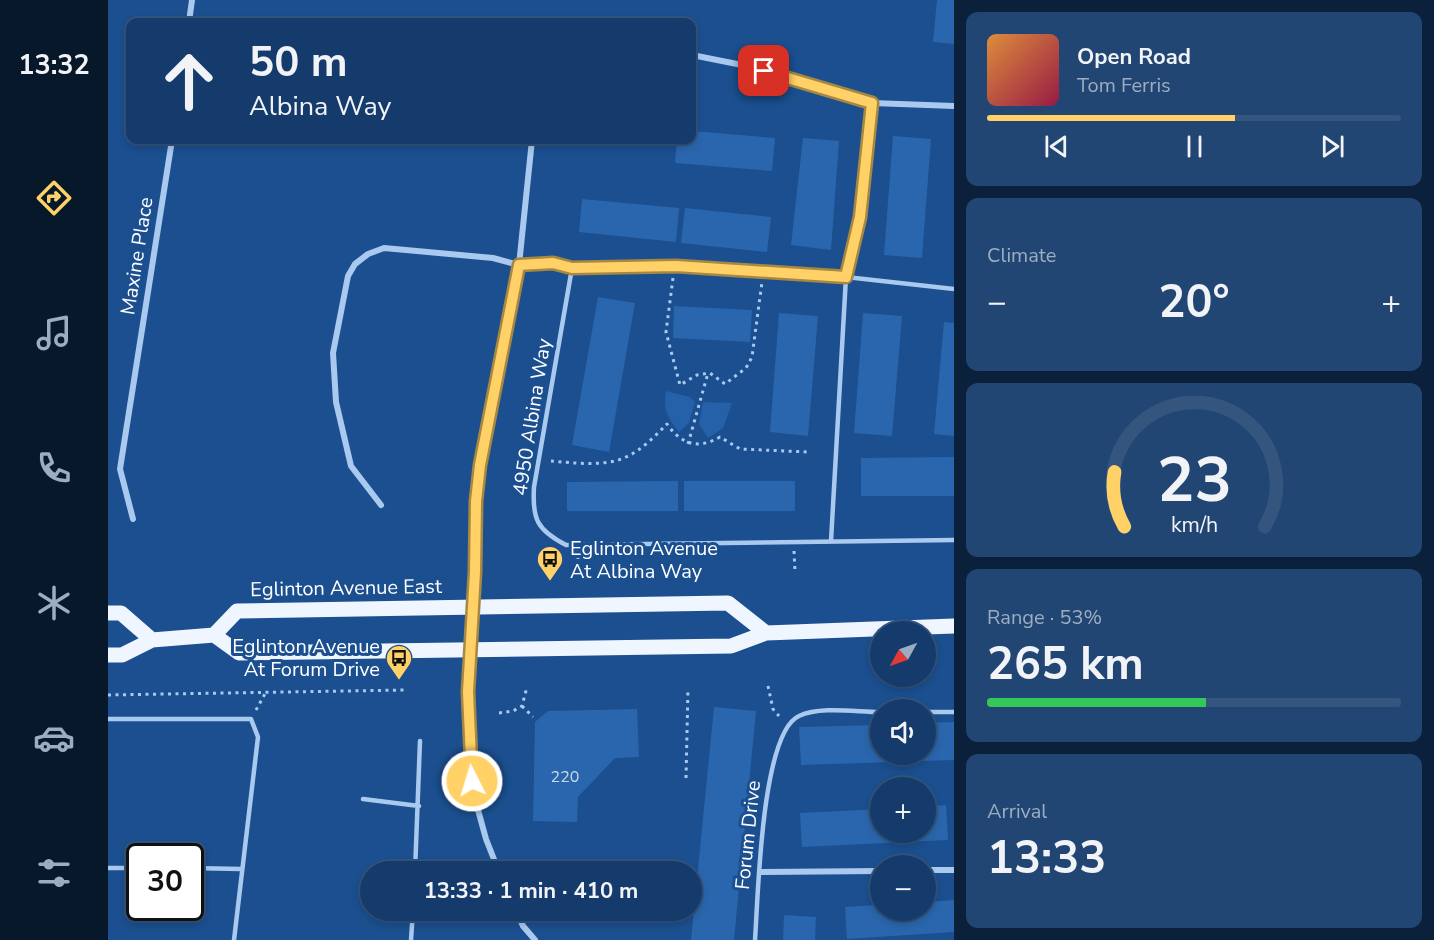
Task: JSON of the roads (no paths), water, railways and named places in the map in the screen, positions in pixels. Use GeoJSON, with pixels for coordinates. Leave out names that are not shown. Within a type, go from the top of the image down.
{"type":"FeatureCollection","features":[{"type":"Feature","properties":{"kind":"main road","name":"Eglinton Avenue East"},"geometry":{"type":"LineString","coordinates":[[214,635],[237,611],[728,603],[766,633]]}},
{"type":"Feature","properties":{"kind":"main road"},"geometry":{"type":"LineString","coordinates":[[108,613],[121,613],[152,640]]}},
{"type":"Feature","properties":{"kind":"main road"},"geometry":{"type":"LineString","coordinates":[[108,655],[122,655],[152,640],[214,635],[239,654],[731,646],[766,633],[954,626]]}},
{"type":"Feature","properties":{"kind":"street"},"geometry":{"type":"LineString","coordinates":[[190,18],[192,0]]}},
{"type":"Feature","properties":{"kind":"street"},"geometry":{"type":"LineString","coordinates":[[696,56],[742,65],[872,103],[954,106]]}},
{"type":"Feature","properties":{"kind":"street","name":"Maxine Place"},"geometry":{"type":"LineString","coordinates":[[133,519],[120,469],[171,144]]}},
{"type":"Feature","properties":{"kind":"street"},"geometry":{"type":"LineString","coordinates":[[495,861],[479,818],[472,781],[468,709],[470,650],[480,465],[519,265],[531,144]]}},
{"type":"Feature","properties":{"kind":"street"},"geometry":{"type":"LineString","coordinates":[[381,505],[351,466],[336,402],[333,353],[351,270],[368,254],[384,248],[493,258],[519,265]]}},
{"type":"Feature","properties":{"kind":"street"},"geometry":{"type":"LineString","coordinates":[[936,870],[954,870]]}},
{"type":"Feature","properties":{"kind":"street"},"geometry":{"type":"LineString","coordinates":[[760,872],[870,871]]}},
{"type":"Feature","properties":{"kind":"street"},"geometry":{"type":"LineString","coordinates":[[521,921],[535,940]]}},
{"type":"Feature","properties":{"kind":"lane"},"geometry":{"type":"LineString","coordinates":[[831,541],[846,277],[860,217],[872,103]]}},
{"type":"Feature","properties":{"kind":"lane"},"geometry":{"type":"LineString","coordinates":[[519,265],[553,263],[572,268],[676,266],[846,277],[954,289]]}},
{"type":"Feature","properties":{"kind":"lane","name":"4950 Albina Way"},"geometry":{"type":"LineString","coordinates":[[572,268],[538,460],[533,508],[538,523],[547,535],[566,545],[954,540]]}},
{"type":"Feature","properties":{"kind":"lane","name":"Forum Drive"},"geometry":{"type":"LineString","coordinates":[[755,940],[767,787],[787,725],[798,716],[815,712],[870,712]]}},
{"type":"Feature","properties":{"kind":"lane"},"geometry":{"type":"LineString","coordinates":[[936,712],[954,712]]}},
{"type":"Feature","properties":{"kind":"lane"},"geometry":{"type":"LineString","coordinates":[[108,719],[251,719],[258,737],[234,940]]}},
{"type":"Feature","properties":{"kind":"lane"},"geometry":{"type":"LineString","coordinates":[[416,861],[420,741]]}},
{"type":"Feature","properties":{"kind":"lane"},"geometry":{"type":"LineString","coordinates":[[363,799],[419,806]]}},
{"type":"Feature","properties":{"kind":"lane"},"geometry":{"type":"LineString","coordinates":[[108,868],[126,868]]}},
{"type":"Feature","properties":{"kind":"lane"},"geometry":{"type":"LineString","coordinates":[[204,868],[241,869]]}},
{"type":"Feature","properties":{"kind":"lane"},"geometry":{"type":"LineString","coordinates":[[411,940],[412,921]]}},
{"type":"Feature","properties":{"kind":"place","name":"Eglinton Avenue At Albina Way"},"geometry":{"type":"Point","coordinates":[550,582]}},
{"type":"Feature","properties":{"kind":"place","name":"Eglinton Avenue At Forum Drive"},"geometry":{"type":"Point","coordinates":[399,681]}}]}
